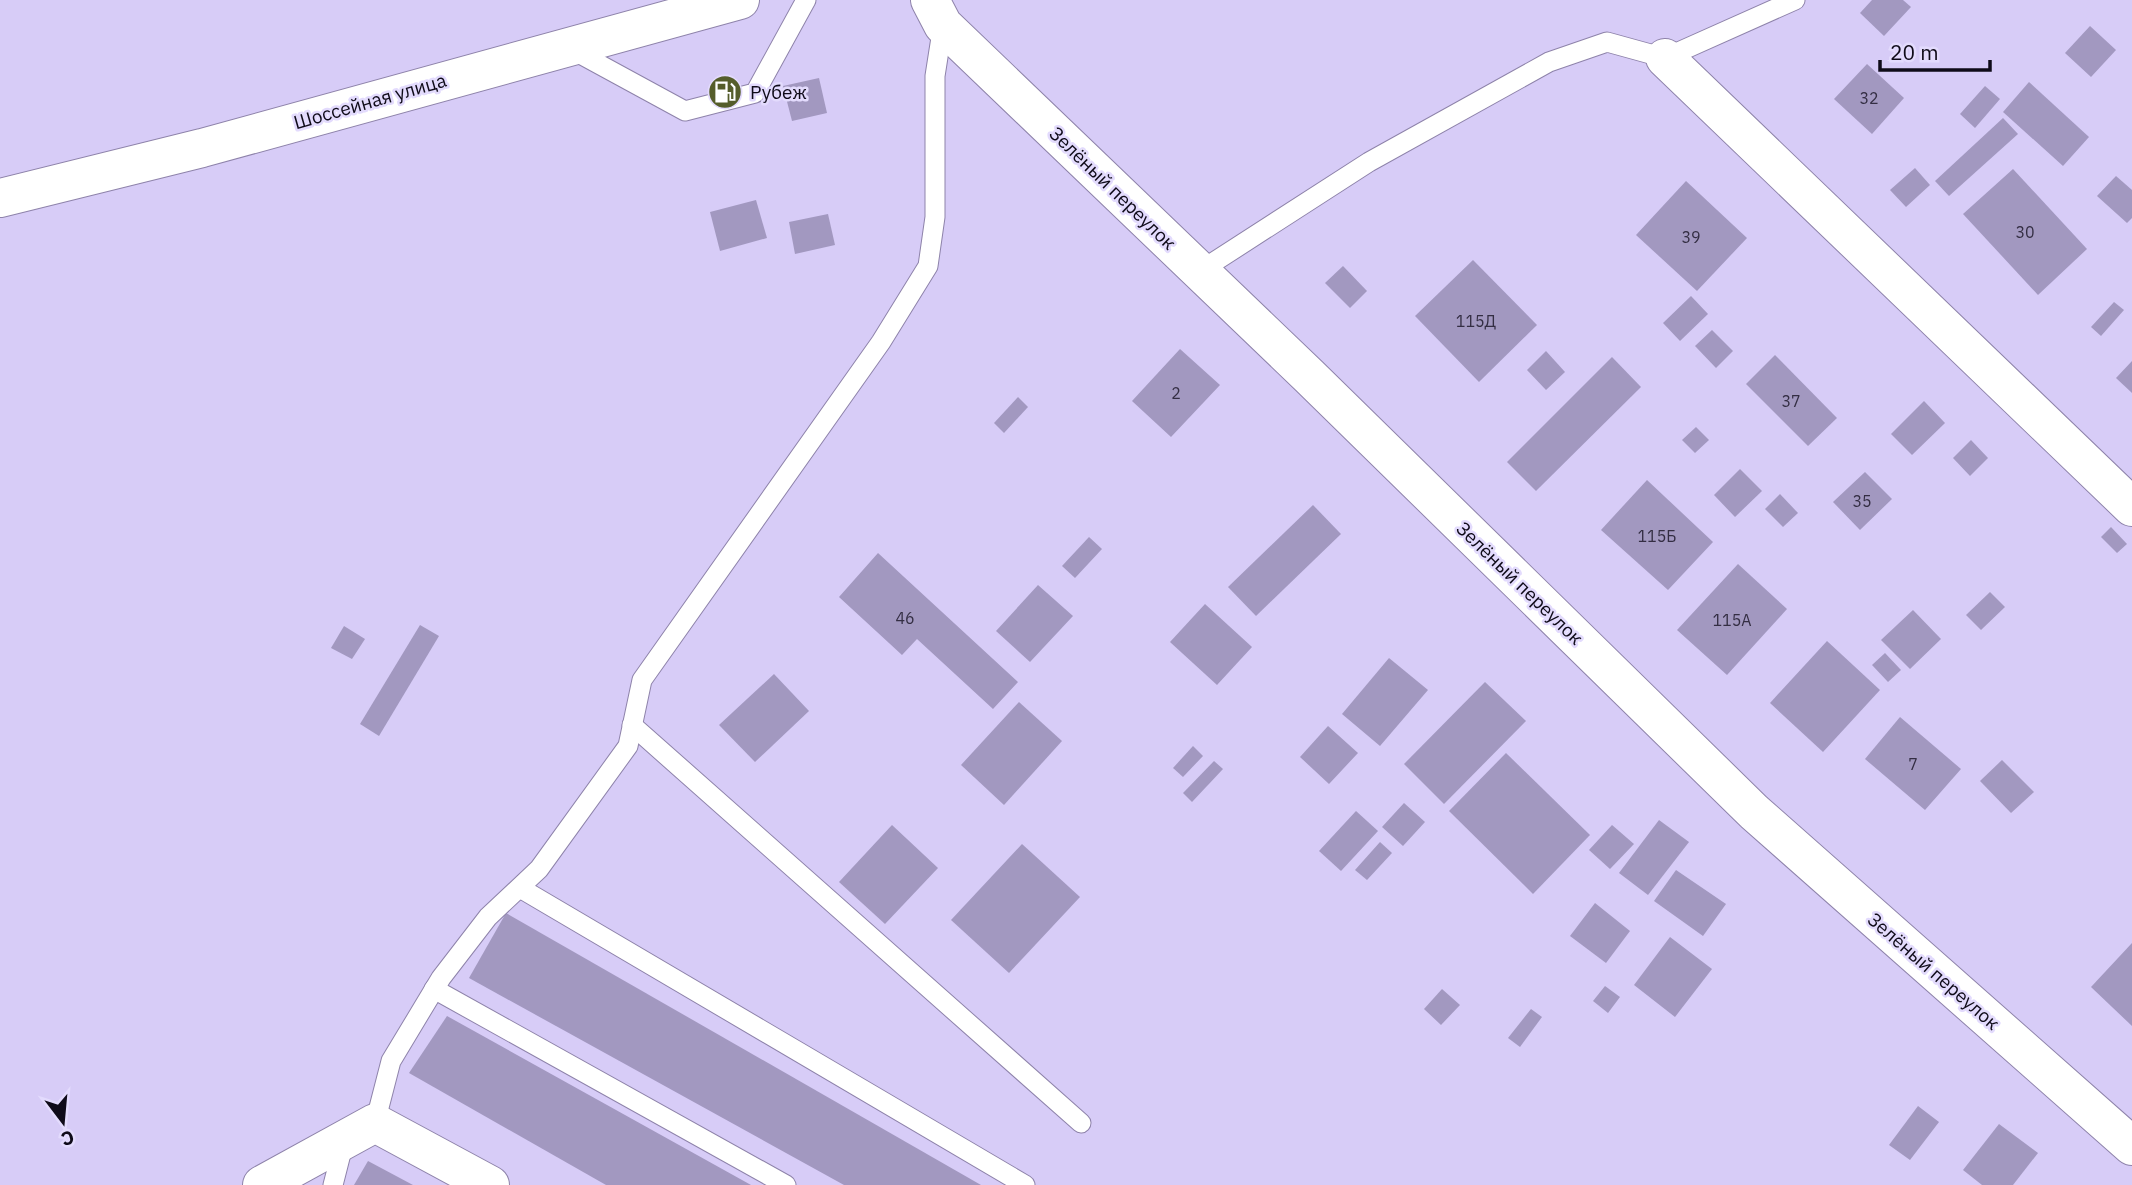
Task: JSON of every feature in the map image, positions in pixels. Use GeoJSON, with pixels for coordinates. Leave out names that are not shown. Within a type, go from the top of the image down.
{"type":"FeatureCollection","features":[{"type":"Feature","properties":{"kind":"street","name":"Шоссейная улица"},"geometry":{"type":"LineString","coordinates":[[0,198],[202,148],[740,0]]}},
{"type":"Feature","properties":{"kind":"street","name":"Зелёный переулок"},"geometry":{"type":"LineString","coordinates":[[936,13],[1754,812],[2132,1146]]}},
{"type":"Feature","properties":{"kind":"street"},"geometry":{"type":"LineString","coordinates":[[1665,58],[2132,507]]}},
{"type":"Feature","properties":{"kind":"street"},"geometry":{"type":"LineString","coordinates":[[262,1185],[359,1132],[490,1185]]}},
{"type":"Feature","properties":{"kind":"lane"},"geometry":{"type":"LineString","coordinates":[[567,47],[685,111],[755,93],[806,0]]}},
{"type":"Feature","properties":{"kind":"lane"},"geometry":{"type":"LineString","coordinates":[[1200,271],[1369,162],[1549,62],[1607,42],[1665,58],[1795,0]]}},
{"type":"Feature","properties":{"kind":"lane"},"geometry":{"type":"LineString","coordinates":[[333,1185],[391,1061],[434,989],[488,917],[539,869],[628,746],[642,680],[881,342],[928,266],[935,217],[936,13]]}},
{"type":"Feature","properties":{"kind":"lane"},"geometry":{"type":"LineString","coordinates":[[632,725],[1081,1123]]}},
{"type":"Feature","properties":{"kind":"lane"},"geometry":{"type":"LineString","coordinates":[[520,888],[1025,1185]]}},
{"type":"Feature","properties":{"kind":"lane"},"geometry":{"type":"LineString","coordinates":[[434,989],[786,1185]]}},
{"type":"Feature","properties":{"kind":"building"},"geometry":{"type":"Polygon","coordinates":[[[1872,0],[1903,0],[1911,7],[1884,36],[1860,13],[1872,0]]]}},
{"type":"Feature","properties":{"kind":"building"},"geometry":{"type":"Polygon","coordinates":[[[2090,26],[2116,50],[2091,77],[2065,53],[2090,26]]]}},
{"type":"Feature","properties":{"kind":"building"},"geometry":{"type":"Polygon","coordinates":[[[1867,64],[1904,98],[1872,134],[1834,99],[1867,64]]]}},
{"type":"Feature","properties":{"kind":"building"},"geometry":{"type":"Polygon","coordinates":[[[819,78],[827,113],[792,121],[783,86],[819,78]]]}},
{"type":"Feature","properties":{"kind":"building"},"geometry":{"type":"Polygon","coordinates":[[[2029,82],[2089,137],[2063,166],[2003,112],[2029,82]]]}},
{"type":"Feature","properties":{"kind":"building"},"geometry":{"type":"Polygon","coordinates":[[[1985,86],[2000,99],[1975,128],[1960,114],[1985,86]]]}},
{"type":"Feature","properties":{"kind":"building"},"geometry":{"type":"Polygon","coordinates":[[[2003,118],[2018,134],[1949,196],[1935,181],[2003,118]]]}},
{"type":"Feature","properties":{"kind":"building"},"geometry":{"type":"Polygon","coordinates":[[[1915,168],[1930,185],[1906,207],[1890,190],[1915,168]]]}},
{"type":"Feature","properties":{"kind":"building"},"geometry":{"type":"Polygon","coordinates":[[[2013,169],[2087,249],[2038,295],[1963,214],[2013,169]]]}},
{"type":"Feature","properties":{"kind":"building"},"geometry":{"type":"Polygon","coordinates":[[[2116,176],[2132,190],[2132,218],[2127,223],[2097,196],[2116,176]]]}},
{"type":"Feature","properties":{"kind":"building"},"geometry":{"type":"Polygon","coordinates":[[[1686,181],[1747,238],[1697,291],[1636,235],[1686,181]]]}},
{"type":"Feature","properties":{"kind":"building"},"geometry":{"type":"Polygon","coordinates":[[[756,200],[767,238],[720,251],[710,212],[756,200]]]}},
{"type":"Feature","properties":{"kind":"building"},"geometry":{"type":"Polygon","coordinates":[[[828,214],[835,245],[795,254],[789,222],[828,214]]]}},
{"type":"Feature","properties":{"kind":"building"},"geometry":{"type":"Polygon","coordinates":[[[1473,260],[1537,325],[1479,382],[1415,316],[1473,260]]]}},
{"type":"Feature","properties":{"kind":"building"},"geometry":{"type":"Polygon","coordinates":[[[1343,266],[1367,291],[1350,308],[1325,283],[1343,266]]]}},
{"type":"Feature","properties":{"kind":"building"},"geometry":{"type":"Polygon","coordinates":[[[1691,296],[1708,314],[1680,341],[1663,323],[1691,296]]]}},
{"type":"Feature","properties":{"kind":"building"},"geometry":{"type":"Polygon","coordinates":[[[2114,302],[2124,310],[2101,336],[2091,327],[2114,302]]]}},
{"type":"Feature","properties":{"kind":"building"},"geometry":{"type":"Polygon","coordinates":[[[1712,330],[1733,351],[1716,368],[1695,346],[1712,330]]]}},
{"type":"Feature","properties":{"kind":"building"},"geometry":{"type":"Polygon","coordinates":[[[1180,349],[1220,385],[1171,437],[1132,401],[1180,349]]]}},
{"type":"Feature","properties":{"kind":"building"},"geometry":{"type":"Polygon","coordinates":[[[1546,351],[1565,372],[1546,390],[1527,370],[1546,351]]]}},
{"type":"Feature","properties":{"kind":"building"},"geometry":{"type":"Polygon","coordinates":[[[1775,355],[1837,418],[1808,446],[1746,384],[1775,355]]]}},
{"type":"Feature","properties":{"kind":"building"},"geometry":{"type":"Polygon","coordinates":[[[1612,357],[1641,387],[1536,491],[1507,462],[1612,357]]]}},
{"type":"Feature","properties":{"kind":"building"},"geometry":{"type":"Polygon","coordinates":[[[2132,361],[2132,393],[2116,378],[2132,361]]]}},
{"type":"Feature","properties":{"kind":"building"},"geometry":{"type":"Polygon","coordinates":[[[1018,397],[1028,407],[1004,433],[994,423],[1018,397]]]}},
{"type":"Feature","properties":{"kind":"building"},"geometry":{"type":"Polygon","coordinates":[[[1924,401],[1945,423],[1912,455],[1891,434],[1924,401]]]}},
{"type":"Feature","properties":{"kind":"building"},"geometry":{"type":"Polygon","coordinates":[[[1696,427],[1709,440],[1695,453],[1682,440],[1696,427]]]}},
{"type":"Feature","properties":{"kind":"building"},"geometry":{"type":"Polygon","coordinates":[[[1971,440],[1988,458],[1970,476],[1953,458],[1971,440]]]}},
{"type":"Feature","properties":{"kind":"building"},"geometry":{"type":"Polygon","coordinates":[[[1740,469],[1762,491],[1735,517],[1714,495],[1740,469]]]}},
{"type":"Feature","properties":{"kind":"building"},"geometry":{"type":"Polygon","coordinates":[[[1865,472],[1892,499],[1860,530],[1833,502],[1865,472]]]}},
{"type":"Feature","properties":{"kind":"building"},"geometry":{"type":"Polygon","coordinates":[[[1647,480],[1713,542],[1668,590],[1601,530],[1647,480]]]}},
{"type":"Feature","properties":{"kind":"building"},"geometry":{"type":"Polygon","coordinates":[[[1780,494],[1798,513],[1783,527],[1765,509],[1780,494]]]}},
{"type":"Feature","properties":{"kind":"building"},"geometry":{"type":"Polygon","coordinates":[[[1313,505],[1341,534],[1256,616],[1228,587],[1313,505]]]}},
{"type":"Feature","properties":{"kind":"building"},"geometry":{"type":"Polygon","coordinates":[[[2111,527],[2127,544],[2117,553],[2101,537],[2111,527]]]}},
{"type":"Feature","properties":{"kind":"building"},"geometry":{"type":"Polygon","coordinates":[[[1089,537],[1102,549],[1075,578],[1062,566],[1089,537]]]}},
{"type":"Feature","properties":{"kind":"building"},"geometry":{"type":"Polygon","coordinates":[[[878,553],[1018,682],[993,709],[917,639],[902,655],[839,597],[878,553]]]}},
{"type":"Feature","properties":{"kind":"building"},"geometry":{"type":"Polygon","coordinates":[[[1738,564],[1787,609],[1727,675],[1677,630],[1738,564]]]}},
{"type":"Feature","properties":{"kind":"building"},"geometry":{"type":"Polygon","coordinates":[[[1038,585],[1073,616],[1030,662],[996,631],[1038,585]]]}},
{"type":"Feature","properties":{"kind":"building"},"geometry":{"type":"Polygon","coordinates":[[[1990,592],[2005,607],[1981,630],[1966,615],[1990,592]]]}},
{"type":"Feature","properties":{"kind":"building"},"geometry":{"type":"Polygon","coordinates":[[[1205,604],[1252,647],[1217,685],[1170,642],[1205,604]]]}},
{"type":"Feature","properties":{"kind":"building"},"geometry":{"type":"Polygon","coordinates":[[[1913,610],[1941,639],[1910,669],[1881,640],[1913,610]]]}},
{"type":"Feature","properties":{"kind":"building"},"geometry":{"type":"Polygon","coordinates":[[[420,625],[439,636],[379,736],[360,724],[420,625]]]}},
{"type":"Feature","properties":{"kind":"building"},"geometry":{"type":"Polygon","coordinates":[[[344,626],[365,639],[352,659],[331,648],[344,626]]]}},
{"type":"Feature","properties":{"kind":"building"},"geometry":{"type":"Polygon","coordinates":[[[1827,641],[1880,690],[1823,752],[1770,703],[1827,641]]]}},
{"type":"Feature","properties":{"kind":"building"},"geometry":{"type":"Polygon","coordinates":[[[1885,653],[1901,670],[1888,682],[1872,665],[1885,653]]]}},
{"type":"Feature","properties":{"kind":"building"},"geometry":{"type":"Polygon","coordinates":[[[1389,658],[1428,690],[1380,746],[1342,714],[1389,658]]]}},
{"type":"Feature","properties":{"kind":"building"},"geometry":{"type":"Polygon","coordinates":[[[774,674],[809,711],[755,762],[719,725],[774,674]]]}},
{"type":"Feature","properties":{"kind":"building"},"geometry":{"type":"Polygon","coordinates":[[[1485,682],[1526,721],[1444,804],[1404,764],[1485,682]]]}},
{"type":"Feature","properties":{"kind":"building"},"geometry":{"type":"Polygon","coordinates":[[[1019,702],[1062,741],[1004,805],[961,765],[1019,702]]]}},
{"type":"Feature","properties":{"kind":"building"},"geometry":{"type":"Polygon","coordinates":[[[1900,717],[1961,769],[1925,810],[1865,759],[1900,717]]]}},
{"type":"Feature","properties":{"kind":"building"},"geometry":{"type":"Polygon","coordinates":[[[1328,726],[1358,753],[1329,784],[1300,757],[1328,726]]]}},
{"type":"Feature","properties":{"kind":"building"},"geometry":{"type":"Polygon","coordinates":[[[1193,746],[1203,756],[1183,777],[1173,768],[1193,746]]]}},
{"type":"Feature","properties":{"kind":"building"},"geometry":{"type":"Polygon","coordinates":[[[1506,753],[1590,835],[1533,894],[1449,811],[1506,753]]]}},
{"type":"Feature","properties":{"kind":"building"},"geometry":{"type":"Polygon","coordinates":[[[2002,760],[2034,792],[2011,813],[1980,781],[2002,760]]]}},
{"type":"Feature","properties":{"kind":"building"},"geometry":{"type":"Polygon","coordinates":[[[1214,761],[1223,769],[1192,802],[1183,793],[1214,761]]]}},
{"type":"Feature","properties":{"kind":"building"},"geometry":{"type":"Polygon","coordinates":[[[1404,803],[1425,822],[1403,846],[1382,827],[1404,803]]]}},
{"type":"Feature","properties":{"kind":"building"},"geometry":{"type":"Polygon","coordinates":[[[1356,811],[1378,831],[1341,871],[1319,851],[1356,811]]]}},
{"type":"Feature","properties":{"kind":"building"},"geometry":{"type":"Polygon","coordinates":[[[1659,820],[1689,842],[1648,895],[1619,873],[1659,820]]]}},
{"type":"Feature","properties":{"kind":"building"},"geometry":{"type":"Polygon","coordinates":[[[892,825],[938,868],[885,924],[839,882],[892,825]]]}},
{"type":"Feature","properties":{"kind":"building"},"geometry":{"type":"Polygon","coordinates":[[[1612,825],[1634,844],[1610,869],[1589,850],[1612,825]]]}},
{"type":"Feature","properties":{"kind":"building"},"geometry":{"type":"Polygon","coordinates":[[[1380,842],[1392,853],[1367,880],[1355,870],[1380,842]]]}},
{"type":"Feature","properties":{"kind":"building"},"geometry":{"type":"Polygon","coordinates":[[[1022,844],[1080,897],[1009,973],[951,920],[1022,844]]]}},
{"type":"Feature","properties":{"kind":"building"},"geometry":{"type":"Polygon","coordinates":[[[1676,870],[1726,904],[1703,936],[1654,901],[1676,870]]]}},
{"type":"Feature","properties":{"kind":"building"},"geometry":{"type":"Polygon","coordinates":[[[1595,903],[1630,931],[1606,963],[1570,936],[1595,903]]]}},
{"type":"Feature","properties":{"kind":"building"},"geometry":{"type":"Polygon","coordinates":[[[506,913],[981,1185],[844,1185],[469,978],[506,913]]]}},
{"type":"Feature","properties":{"kind":"building"},"geometry":{"type":"Polygon","coordinates":[[[1670,937],[1712,969],[1675,1017],[1634,985],[1670,937]]]}},
{"type":"Feature","properties":{"kind":"building"},"geometry":{"type":"Polygon","coordinates":[[[2132,943],[2132,1026],[2091,987],[2132,943]]]}},
{"type":"Feature","properties":{"kind":"building"},"geometry":{"type":"Polygon","coordinates":[[[1605,986],[1620,997],[1608,1013],[1593,1001],[1605,986]]]}},
{"type":"Feature","properties":{"kind":"building"},"geometry":{"type":"Polygon","coordinates":[[[1442,989],[1460,1005],[1441,1025],[1424,1009],[1442,989]]]}},
{"type":"Feature","properties":{"kind":"building"},"geometry":{"type":"Polygon","coordinates":[[[1531,1009],[1542,1017],[1520,1047],[1508,1038],[1531,1009]]]}},
{"type":"Feature","properties":{"kind":"building"},"geometry":{"type":"Polygon","coordinates":[[[447,1016],[751,1185],[606,1185],[409,1073],[447,1016]]]}},
{"type":"Feature","properties":{"kind":"building"},"geometry":{"type":"Polygon","coordinates":[[[1918,1106],[1939,1122],[1910,1160],[1889,1145],[1918,1106]]]}},
{"type":"Feature","properties":{"kind":"building"},"geometry":{"type":"Polygon","coordinates":[[[1999,1124],[2038,1153],[2013,1185],[1982,1185],[1963,1170],[1999,1124]]]}},
{"type":"Feature","properties":{"kind":"building"},"geometry":{"type":"Polygon","coordinates":[[[368,1161],[413,1185],[354,1185],[368,1161]]]}},
{"type":"Feature","properties":{"kind":"place","name":"Рубеж"},"geometry":{"type":"Point","coordinates":[725,92]}}]}
